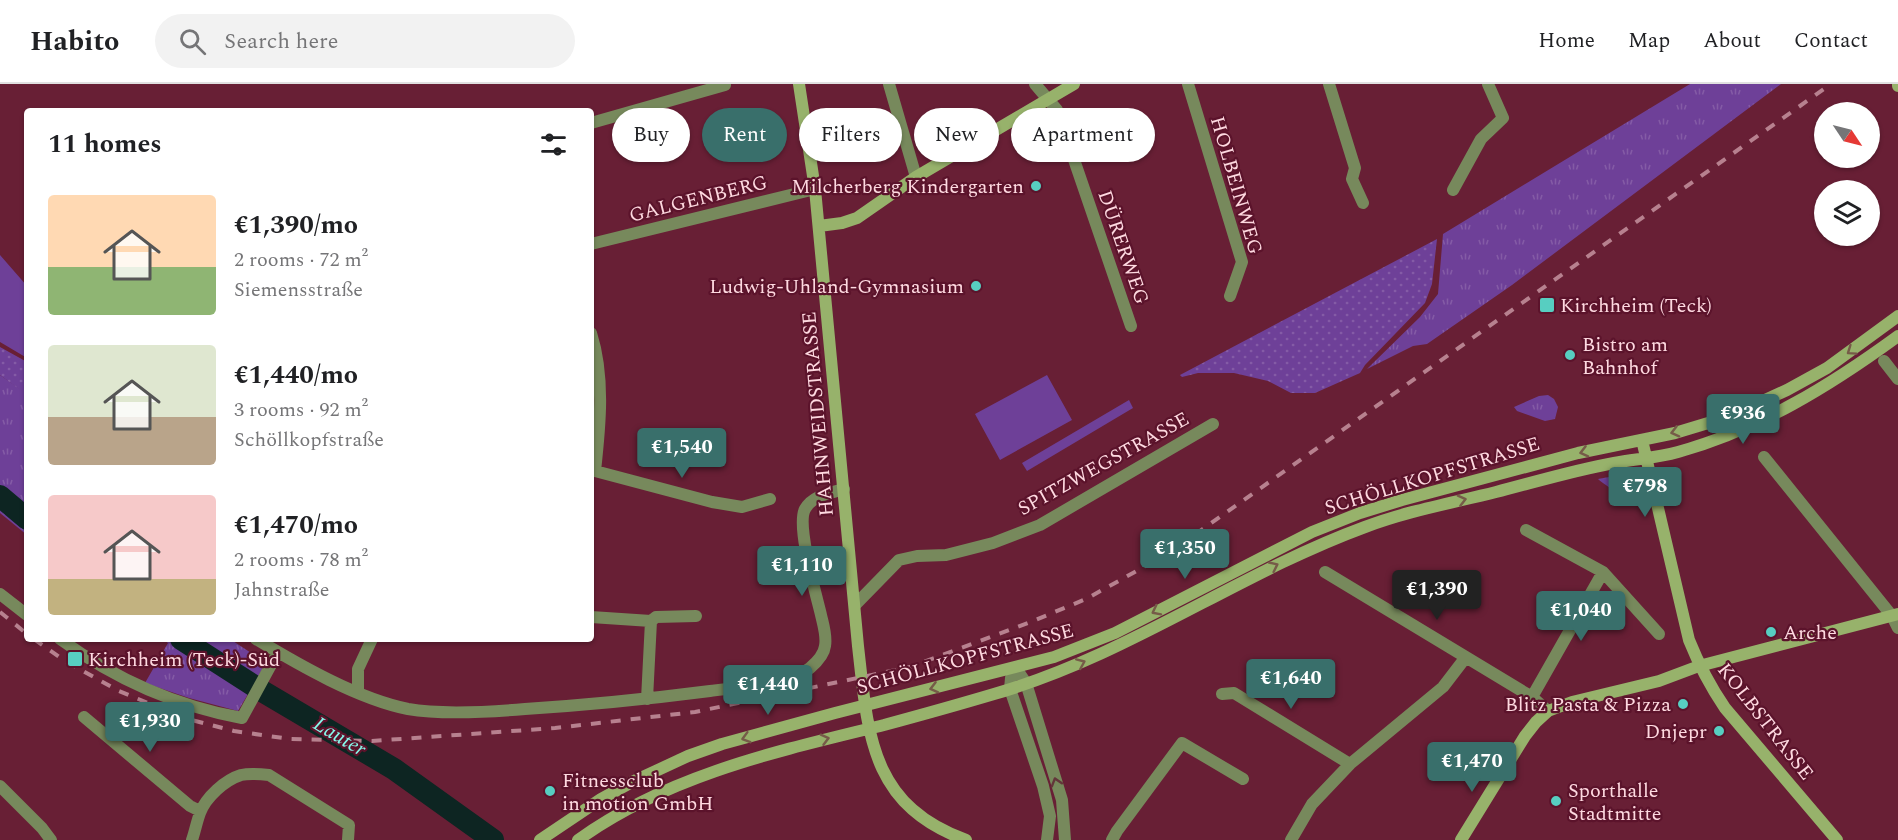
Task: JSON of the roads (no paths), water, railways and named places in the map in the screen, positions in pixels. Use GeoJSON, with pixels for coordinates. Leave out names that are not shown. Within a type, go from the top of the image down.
{"type":"FeatureCollection","features":[{"type":"Feature","properties":{"kind":"main road","name":"HAHNWEIDSTRASSE"},"geometry":{"type":"LineString","coordinates":[[799,84],[819,226],[866,719],[876,758],[886,777],[907,804],[926,820],[966,840]]}},
{"type":"Feature","properties":{"kind":"main road"},"geometry":{"type":"LineString","coordinates":[[819,226],[842,223],[857,218],[916,177],[1074,84]]}},
{"type":"Feature","properties":{"kind":"main road","name":"SCHÖLLKOPFSTRASSE"},"geometry":{"type":"LineString","coordinates":[[540,840],[611,793],[662,767],[696,753],[835,713],[1016,668],[1092,643],[1295,540],[1360,513],[1578,453],[1675,433],[1728,417],[1787,390],[1827,368],[1898,316]]}},
{"type":"Feature","properties":{"kind":"main road","name":"SCHÖLLKOPFSTRASSE"},"geometry":{"type":"LineString","coordinates":[[578,840],[644,800],[707,774],[774,752],[915,717],[1010,688],[1114,649],[1326,541],[1369,525],[1612,463],[1679,452],[1744,428],[1834,381],[1898,336]]}},
{"type":"Feature","properties":{"kind":"main road","name":"KOLBSTRASSE"},"geometry":{"type":"LineString","coordinates":[[1642,440],[1689,640],[1699,666],[1725,708],[1837,840]]}},
{"type":"Feature","properties":{"kind":"main road"},"geometry":{"type":"LineString","coordinates":[[1461,840],[1525,736],[1548,711],[1572,702],[1659,681],[1699,666],[1895,615]]}},
{"type":"Feature","properties":{"kind":"street"},"geometry":{"type":"LineString","coordinates":[[889,84],[916,177]]}},
{"type":"Feature","properties":{"kind":"street","name":"DÜRERWEG"},"geometry":{"type":"LineString","coordinates":[[1035,84],[1057,110],[1131,326]]}},
{"type":"Feature","properties":{"kind":"street","name":"HOLBEINWEG"},"geometry":{"type":"LineString","coordinates":[[1188,84],[1242,262],[1230,296]]}},
{"type":"Feature","properties":{"kind":"street"},"geometry":{"type":"LineString","coordinates":[[1329,84],[1355,168],[1352,179],[1363,203]]}},
{"type":"Feature","properties":{"kind":"street"},"geometry":{"type":"LineString","coordinates":[[1453,189],[1480,139],[1503,118],[1488,84]]}},
{"type":"Feature","properties":{"kind":"street"},"geometry":{"type":"LineString","coordinates":[[594,122],[725,85]]}},
{"type":"Feature","properties":{"kind":"street","name":"GALGENBERG"},"geometry":{"type":"LineString","coordinates":[[594,243],[815,189]]}},
{"type":"Feature","properties":{"kind":"street"},"geometry":{"type":"LineString","coordinates":[[594,361],[601,417],[595,471],[712,502],[742,507],[770,500]]}},
{"type":"Feature","properties":{"kind":"street"},"geometry":{"type":"LineString","coordinates":[[1884,362],[1898,380]]}},
{"type":"Feature","properties":{"kind":"street","name":"SPITZWEGSTRASSE"},"geometry":{"type":"LineString","coordinates":[[855,605],[899,560],[917,556],[946,555],[993,543],[1040,525],[1212,424]]}},
{"type":"Feature","properties":{"kind":"street"},"geometry":{"type":"LineString","coordinates":[[1764,457],[1895,615],[1898,628]]}},
{"type":"Feature","properties":{"kind":"street"},"geometry":{"type":"LineString","coordinates":[[65,642],[125,679],[166,698],[212,712],[242,718],[268,669],[275,647],[358,693],[408,709],[461,712],[523,710],[647,699],[741,687],[794,676],[808,670],[819,660],[825,646],[824,630],[805,543],[802,518],[806,507],[816,497],[844,489]]}},
{"type":"Feature","properties":{"kind":"street"},"geometry":{"type":"LineString","coordinates":[[1526,530],[1603,572],[1659,634]]}},
{"type":"Feature","properties":{"kind":"street"},"geometry":{"type":"LineString","coordinates":[[1325,572],[1532,697],[1548,711]]}},
{"type":"Feature","properties":{"kind":"street"},"geometry":{"type":"LineString","coordinates":[[1532,697],[1603,572]]}},
{"type":"Feature","properties":{"kind":"street"},"geometry":{"type":"LineString","coordinates":[[0,594],[24,613]]}},
{"type":"Feature","properties":{"kind":"street"},"geometry":{"type":"LineString","coordinates":[[594,617],[651,621],[657,617],[696,616]]}},
{"type":"Feature","properties":{"kind":"street"},"geometry":{"type":"LineString","coordinates":[[647,699],[651,621]]}},
{"type":"Feature","properties":{"kind":"street"},"geometry":{"type":"LineString","coordinates":[[358,693],[358,669],[371,642]]}},
{"type":"Feature","properties":{"kind":"street"},"geometry":{"type":"LineString","coordinates":[[1291,840],[1312,804],[1350,764],[1443,687],[1466,657]]}},
{"type":"Feature","properties":{"kind":"street"},"geometry":{"type":"LineString","coordinates":[[1047,840],[1050,816],[1043,786],[1010,688],[1011,678],[1016,668],[1026,683],[1062,800],[1065,840]]}},
{"type":"Feature","properties":{"kind":"street"},"geometry":{"type":"LineString","coordinates":[[1222,694],[1234,693],[1350,764]]}},
{"type":"Feature","properties":{"kind":"street"},"geometry":{"type":"LineString","coordinates":[[84,717],[190,806],[200,811]]}},
{"type":"Feature","properties":{"kind":"street"},"geometry":{"type":"LineString","coordinates":[[1113,840],[1117,831],[1182,743],[1243,779]]}},
{"type":"Feature","properties":{"kind":"street"},"geometry":{"type":"LineString","coordinates":[[192,840],[200,811],[217,789],[240,776],[269,775],[349,825],[348,840]]}},
{"type":"Feature","properties":{"kind":"street"},"geometry":{"type":"LineString","coordinates":[[0,786],[51,840]]}},
{"type":"Feature","properties":{"kind":"waterway","name":"Lauter"},"geometry":{"type":"LineString","coordinates":[[0,496],[24,516]]}},
{"type":"Feature","properties":{"kind":"waterway","name":"Lauter"},"geometry":{"type":"LineString","coordinates":[[186,642],[262,691],[394,769],[493,840]]}},
{"type":"Feature","properties":{"kind":"railway"},"geometry":{"type":"LineString","coordinates":[[38,642],[65,661],[119,691],[184,718],[234,731],[290,739],[372,741],[555,728],[695,712],[910,667],[1086,599],[1169,553],[1831,84]]}},
{"type":"Feature","properties":{"kind":"railway"},"geometry":{"type":"LineString","coordinates":[[0,612],[24,632]]}},
{"type":"Feature","properties":{"kind":"place","name":"Milcherberg Kindergarten"},"geometry":{"type":"Point","coordinates":[1036,186]}},
{"type":"Feature","properties":{"kind":"place","name":"Ludwig-Uhland-Gymnasium"},"geometry":{"type":"Point","coordinates":[976,286]}},
{"type":"Feature","properties":{"kind":"place","name":"Kirchheim (Teck)"},"geometry":{"type":"Point","coordinates":[1547,305]}},
{"type":"Feature","properties":{"kind":"place","name":"Bistro am Bahnhof"},"geometry":{"type":"Point","coordinates":[1570,355]}},
{"type":"Feature","properties":{"kind":"place","name":"Arche"},"geometry":{"type":"Point","coordinates":[1771,632]}},
{"type":"Feature","properties":{"kind":"place","name":"Kirchheim (Teck)-Süd"},"geometry":{"type":"Point","coordinates":[75,659]}},
{"type":"Feature","properties":{"kind":"place","name":"Blitz Pasta & Pizza"},"geometry":{"type":"Point","coordinates":[1683,704]}},
{"type":"Feature","properties":{"kind":"place","name":"Dnjepr"},"geometry":{"type":"Point","coordinates":[1719,731]}},
{"type":"Feature","properties":{"kind":"place","name":"Fitnessclub in motion GmbH"},"geometry":{"type":"Point","coordinates":[550,791]}},
{"type":"Feature","properties":{"kind":"place","name":"Sporthalle Stadtmitte"},"geometry":{"type":"Point","coordinates":[1556,801]}}]}
